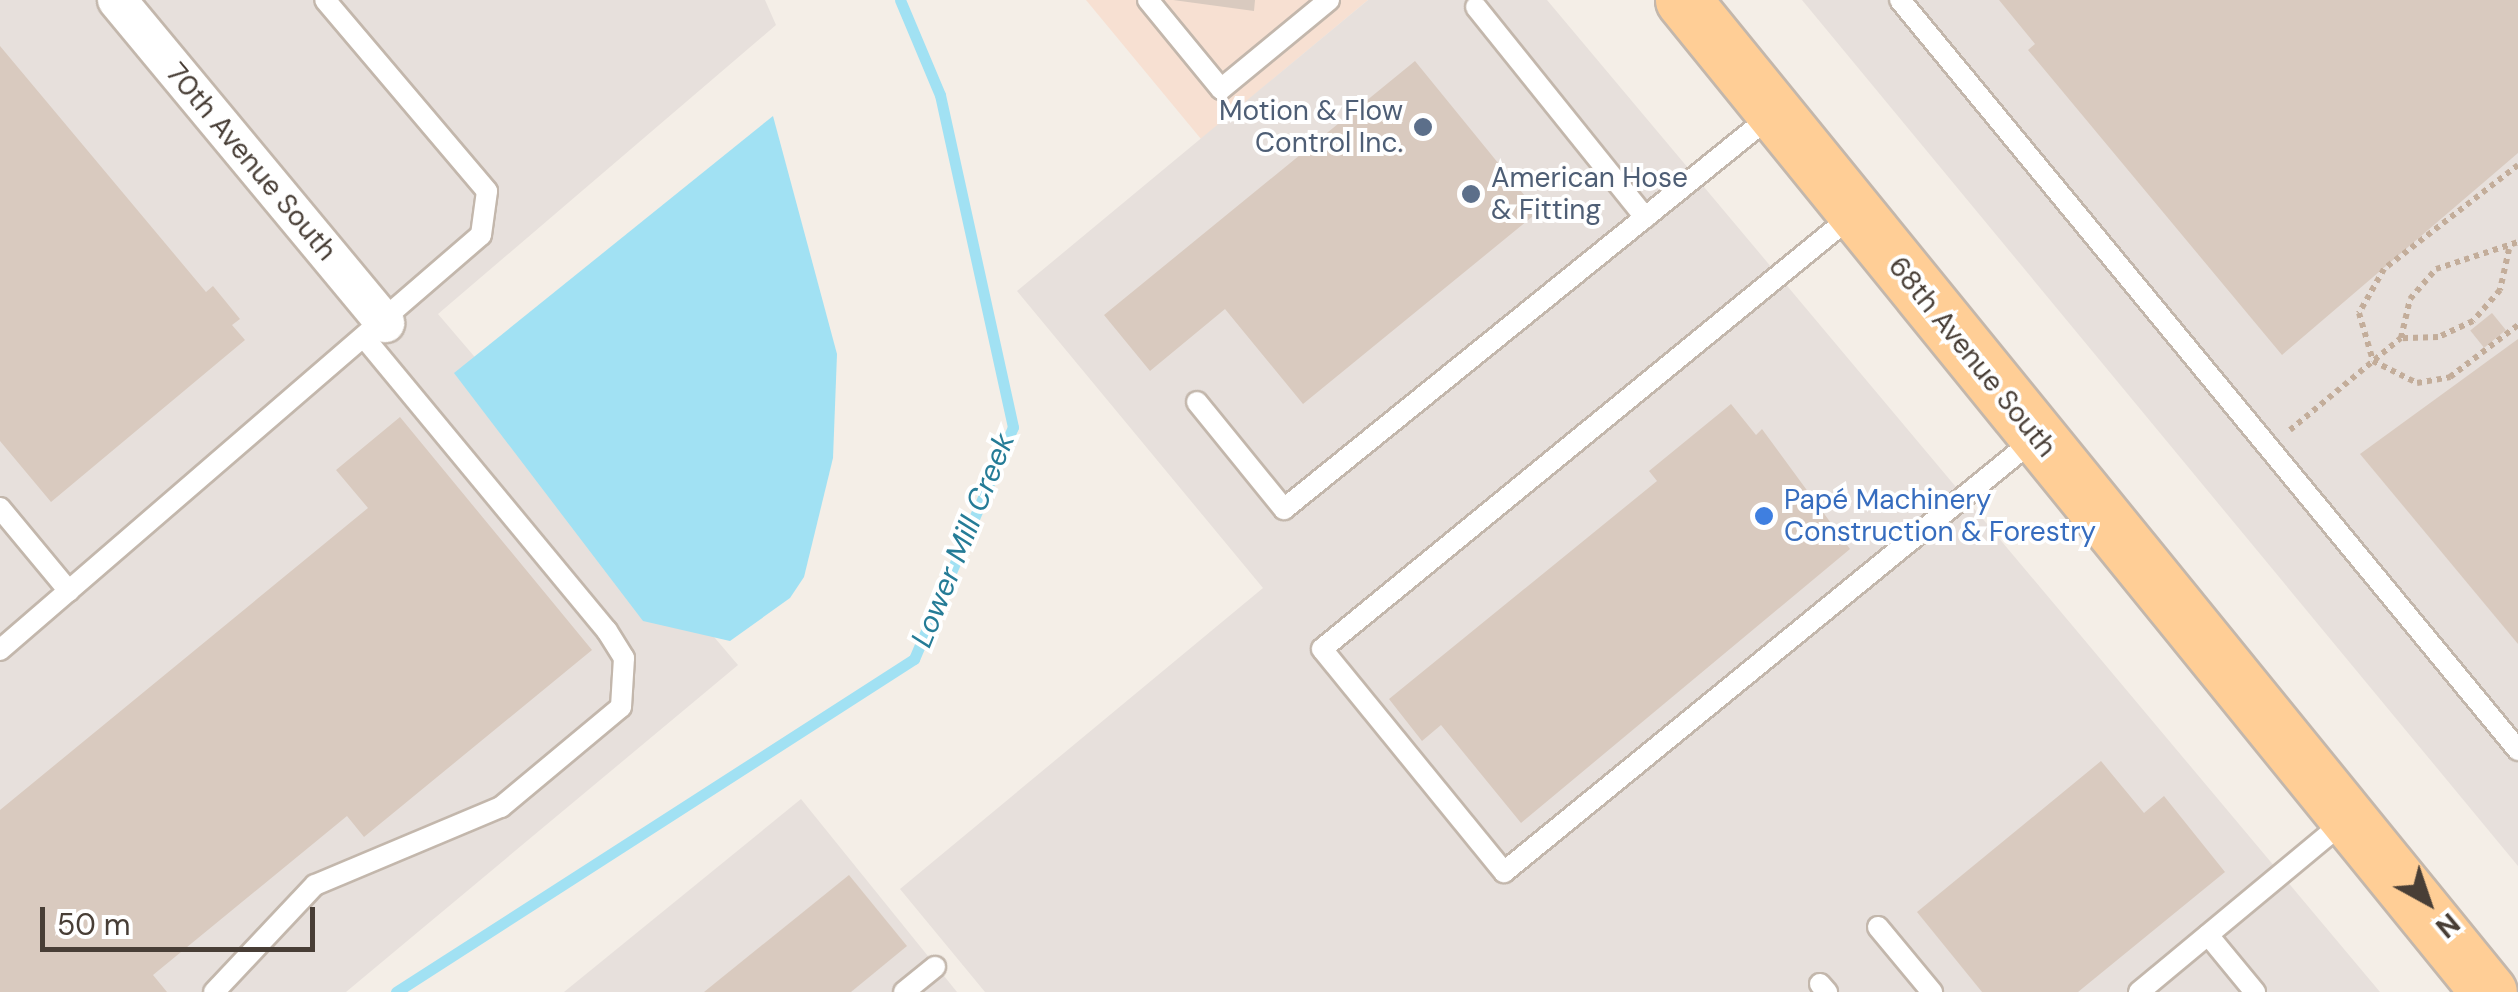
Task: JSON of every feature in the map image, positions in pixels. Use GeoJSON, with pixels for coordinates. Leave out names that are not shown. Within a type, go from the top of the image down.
{"type":"FeatureCollection","features":[{"type":"Feature","properties":{"kind":"main road","name":"68th Avenue South"},"geometry":{"type":"LineString","coordinates":[[1683,0],[2488,992]]}},
{"type":"Feature","properties":{"kind":"street","name":"70th Avenue South"},"geometry":{"type":"LineString","coordinates":[[117,0],[375,332]]}},
{"type":"Feature","properties":{"kind":"lane"},"geometry":{"type":"LineString","coordinates":[[0,650],[375,332],[481,235],[488,191],[324,0]]}},
{"type":"Feature","properties":{"kind":"lane"},"geometry":{"type":"LineString","coordinates":[[1148,0],[1221,89],[1329,0]]}},
{"type":"Feature","properties":{"kind":"lane"},"geometry":{"type":"LineString","coordinates":[[1900,0],[2518,750]]}},
{"type":"Feature","properties":{"kind":"lane"},"geometry":{"type":"LineString","coordinates":[[1476,8],[1645,217]]}},
{"type":"Feature","properties":{"kind":"lane"},"geometry":{"type":"LineString","coordinates":[[1197,402],[1284,509],[1774,113]]}},
{"type":"Feature","properties":{"kind":"lane"},"geometry":{"type":"LineString","coordinates":[[1855,214],[1322,648],[1504,872],[2038,437]]}},
{"type":"Feature","properties":{"kind":"lane"},"geometry":{"type":"LineString","coordinates":[[214,992],[315,885],[501,807],[621,708],[624,658],[375,332]]}},
{"type":"Feature","properties":{"kind":"lane"},"geometry":{"type":"LineString","coordinates":[[0,508],[69,591]]}},
{"type":"Feature","properties":{"kind":"lane"},"geometry":{"type":"LineString","coordinates":[[2146,990],[2348,819]]}},
{"type":"Feature","properties":{"kind":"lane"},"geometry":{"type":"LineString","coordinates":[[1878,928],[1932,992]]}},
{"type":"Feature","properties":{"kind":"lane"},"geometry":{"type":"LineString","coordinates":[[2208,935],[2255,992]]}},
{"type":"Feature","properties":{"kind":"lane"},"geometry":{"type":"LineString","coordinates":[[904,992],[935,967]]}},
{"type":"Feature","properties":{"kind":"path"},"geometry":{"type":"LineString","coordinates":[[2518,165],[2372,281],[2359,313],[2373,360],[2401,380],[2434,382],[2518,325]]}},
{"type":"Feature","properties":{"kind":"path"},"geometry":{"type":"LineString","coordinates":[[2400,338],[2438,337],[2473,321],[2500,290],[2509,250],[2518,242]]}},
{"type":"Feature","properties":{"kind":"path"},"geometry":{"type":"LineString","coordinates":[[2268,448],[2400,338],[2410,299],[2436,269],[2471,252],[2509,250]]}},
{"type":"Feature","properties":{"kind":"shaded area"},"geometry":{"type":"Polygon","coordinates":[[[0,0],[765,0],[776,25],[438,314],[738,665],[346,992],[0,992],[0,0]]]}},
{"type":"Feature","properties":{"kind":"shaded area"},"geometry":{"type":"Polygon","coordinates":[[[1086,0],[1368,0],[1201,139],[1086,0]]]}},
{"type":"Feature","properties":{"kind":"shaded area"},"geometry":{"type":"Polygon","coordinates":[[[1368,0],[1547,0],[2380,992],[985,992],[900,889],[1263,588],[1017,291],[1368,0]]]}},
{"type":"Feature","properties":{"kind":"shaded area"},"geometry":{"type":"Polygon","coordinates":[[[1802,0],[2518,0],[2518,866],[1802,0]]]}},
{"type":"Feature","properties":{"kind":"shaded area"},"geometry":{"type":"Polygon","coordinates":[[[801,799],[957,992],[564,992],[801,799]]]}},
{"type":"Feature","properties":{"kind":"water"},"geometry":{"type":"Polygon","coordinates":[[[773,116],[837,354],[833,458],[804,577],[790,598],[730,641],[643,621],[454,373],[773,116]]]}},
{"type":"Feature","properties":{"kind":"building"},"geometry":{"type":"Polygon","coordinates":[[[1173,0],[1255,0],[1254,11],[1173,0]]]}},
{"type":"Feature","properties":{"kind":"building"},"geometry":{"type":"Polygon","coordinates":[[[1999,0],[2518,0],[2518,153],[2282,355],[2028,50],[2035,44],[1999,0]]]}},
{"type":"Feature","properties":{"kind":"building"},"geometry":{"type":"Polygon","coordinates":[[[0,46],[206,292],[213,286],[240,319],[232,325],[245,340],[51,502],[0,441],[0,46]]]}},
{"type":"Feature","properties":{"kind":"building"},"geometry":{"type":"Polygon","coordinates":[[[1415,61],[1538,212],[1303,404],[1225,309],[1150,371],[1104,315],[1415,61]]]}},
{"type":"Feature","properties":{"kind":"building"},"geometry":{"type":"Polygon","coordinates":[[[2492,313],[2506,330],[2484,348],[2470,331],[2492,313]]]}},
{"type":"Feature","properties":{"kind":"building"},"geometry":{"type":"Polygon","coordinates":[[[2518,339],[2518,644],[2360,454],[2518,339]]]}},
{"type":"Feature","properties":{"kind":"building"},"geometry":{"type":"Polygon","coordinates":[[[1731,404],[1756,435],[1762,429],[1850,549],[1521,823],[1441,725],[1422,741],[1389,699],[1657,481],[1649,471],[1731,404]]]}},
{"type":"Feature","properties":{"kind":"building"},"geometry":{"type":"Polygon","coordinates":[[[400,417],[592,650],[364,837],[347,816],[153,975],[167,992],[0,992],[0,810],[368,508],[336,470],[400,417]]]}},
{"type":"Feature","properties":{"kind":"building"},"geometry":{"type":"Polygon","coordinates":[[[2101,761],[2144,813],[2164,796],[2225,872],[2078,992],[1982,992],[1917,912],[2101,761]]]}},
{"type":"Feature","properties":{"kind":"building"},"geometry":{"type":"Polygon","coordinates":[[[849,875],[907,946],[851,992],[704,992],[849,875]]]}},
{"type":"Feature","properties":{"kind":"waterway","name":"Lower Mill Creek"},"geometry":{"type":"LineString","coordinates":[[396,992],[914,659],[1013,427],[940,95],[900,0]]}},
{"type":"Feature","properties":{"kind":"place","name":"Motion & Flow Control Inc."},"geometry":{"type":"Point","coordinates":[1423,127]}},
{"type":"Feature","properties":{"kind":"place","name":"American Hose & Fitting"},"geometry":{"type":"Point","coordinates":[1471,194]}},
{"type":"Feature","properties":{"kind":"place","name":"Papé Machinery Construction & Forestry"},"geometry":{"type":"Point","coordinates":[1764,516]}}]}
